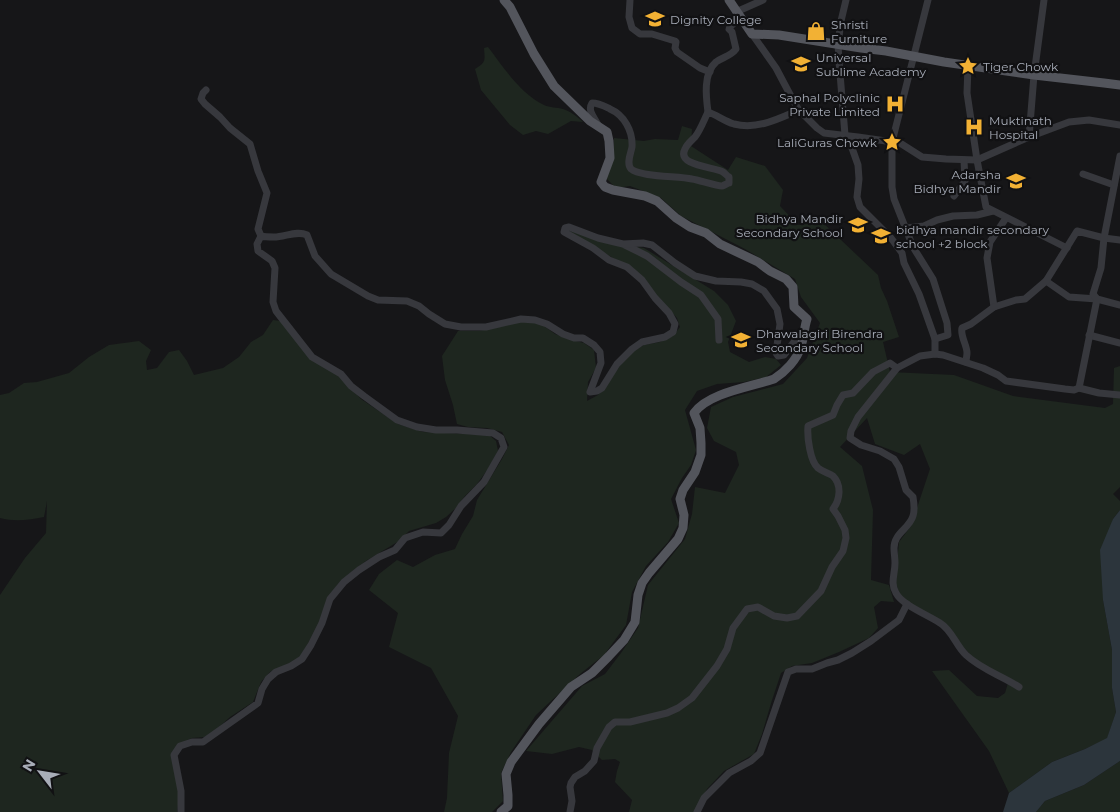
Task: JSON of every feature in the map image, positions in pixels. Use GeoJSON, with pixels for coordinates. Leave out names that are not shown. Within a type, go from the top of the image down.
{"type":"FeatureCollection","features":[{"type":"Feature","properties":{"kind":"main road"},"geometry":{"type":"LineString","coordinates":[[501,812],[508,806],[506,774],[511,762],[539,724],[571,687],[592,673],[624,640],[635,622],[638,594],[642,583],[678,539],[684,528],[684,515],[680,499],[683,490],[695,472],[701,455],[700,428],[694,413],[705,403],[728,392],[774,379],[780,375],[797,356],[807,320],[794,307],[793,287],[786,279],[758,262],[720,244],[706,233],[690,227],[676,218],[657,201],[645,196],[605,187],[601,182],[610,158],[609,141],[606,132],[590,121],[554,86],[534,54],[510,7],[504,0]]}},
{"type":"Feature","properties":{"kind":"main road"},"geometry":{"type":"LineString","coordinates":[[729,0],[752,34],[779,35],[1034,76],[1120,85]]}},
{"type":"Feature","properties":{"kind":"street"},"geometry":{"type":"LineString","coordinates":[[622,0],[630,1],[629,17],[632,28],[640,34],[652,34],[675,41],[677,52],[700,68],[710,72]]}},
{"type":"Feature","properties":{"kind":"street"},"geometry":{"type":"LineString","coordinates":[[598,126],[590,111],[592,103],[597,103],[617,112],[624,120],[629,128],[632,139],[629,162],[632,170],[642,173],[690,178],[722,186],[729,182],[729,177],[723,172],[686,160],[683,152],[689,142],[696,136],[708,112],[707,81],[710,72],[716,62],[733,53],[736,48],[732,32],[729,29],[730,27],[738,14],[763,0]]}},
{"type":"Feature","properties":{"kind":"street"},"geometry":{"type":"LineString","coordinates":[[846,0],[838,44],[845,135],[858,164],[859,179],[856,197],[860,207],[891,238],[902,253],[904,263],[919,294],[935,338],[935,354]]}},
{"type":"Feature","properties":{"kind":"street"},"geometry":{"type":"LineString","coordinates":[[928,0],[892,142],[892,187],[894,199],[913,246],[933,279],[947,323],[948,335],[935,338]]}},
{"type":"Feature","properties":{"kind":"street"},"geometry":{"type":"LineString","coordinates":[[1029,137],[1034,76],[1044,0]]}},
{"type":"Feature","properties":{"kind":"street"},"geometry":{"type":"LineString","coordinates":[[752,34],[776,68],[799,110],[824,133],[900,143],[922,157],[977,160],[1069,122],[1088,120],[1120,125]]}},
{"type":"Feature","properties":{"kind":"street"},"geometry":{"type":"LineString","coordinates":[[968,66],[967,93],[986,207],[1067,248]]}},
{"type":"Feature","properties":{"kind":"street"},"geometry":{"type":"LineString","coordinates":[[181,812],[181,791],[174,755],[180,746],[192,742],[203,742],[258,703],[262,689],[268,679],[276,672],[302,659],[322,623],[330,599],[344,582],[379,556],[395,550],[406,538],[423,532],[441,533],[450,525],[461,506],[484,482],[504,447],[500,438],[493,432],[436,430],[417,427],[397,420],[351,386],[341,374],[312,356],[276,311],[273,302],[275,268],[272,261],[258,251],[257,244],[261,236],[258,229],[267,193],[258,172],[250,144],[204,104],[201,99],[206,90]]}},
{"type":"Feature","properties":{"kind":"street"},"geometry":{"type":"LineString","coordinates":[[708,112],[734,124],[747,125],[764,124],[799,110]]}},
{"type":"Feature","properties":{"kind":"street"},"geometry":{"type":"LineString","coordinates":[[1097,299],[1093,294],[1100,268],[1120,156]]}},
{"type":"Feature","properties":{"kind":"street"},"geometry":{"type":"LineString","coordinates":[[954,196],[965,181],[964,160]]}},
{"type":"Feature","properties":{"kind":"street"},"geometry":{"type":"LineString","coordinates":[[1084,174],[1114,185]]}},
{"type":"Feature","properties":{"kind":"street"},"geometry":{"type":"LineString","coordinates":[[906,228],[924,226],[953,216],[976,215],[994,211]]}},
{"type":"Feature","properties":{"kind":"street"},"geometry":{"type":"LineString","coordinates":[[994,307],[987,258],[990,242],[1006,218]]}},
{"type":"Feature","properties":{"kind":"street"},"geometry":{"type":"LineString","coordinates":[[261,236],[273,237],[302,233],[307,235],[314,256],[331,274],[378,300],[407,301],[419,306],[445,324],[461,327],[486,327],[521,319],[535,320],[547,324],[563,334],[574,338],[583,338],[594,344],[600,352],[601,363],[590,392],[602,388],[607,377],[632,349],[642,342],[664,337],[673,332],[675,324],[669,312],[655,298],[642,280],[627,267],[609,260],[593,248],[564,232],[565,228],[570,227],[598,238],[623,244],[648,256],[701,295],[718,319],[719,340]]}},
{"type":"Feature","properties":{"kind":"street"},"geometry":{"type":"LineString","coordinates":[[966,362],[967,353],[961,332],[962,328],[971,324],[994,307],[1025,299],[1046,281],[1077,231],[1120,240]]}},
{"type":"Feature","properties":{"kind":"street"},"geometry":{"type":"LineString","coordinates":[[623,244],[643,243],[652,245],[695,276],[716,281],[752,284],[764,291],[777,309],[780,324],[776,353],[778,356],[784,355],[804,328]]}},
{"type":"Feature","properties":{"kind":"street"},"geometry":{"type":"LineString","coordinates":[[902,253],[913,246]]}},
{"type":"Feature","properties":{"kind":"street"},"geometry":{"type":"LineString","coordinates":[[1046,281],[1069,297],[1097,299],[1120,305]]}},
{"type":"Feature","properties":{"kind":"street"},"geometry":{"type":"LineString","coordinates":[[1079,388],[1097,299]]}},
{"type":"Feature","properties":{"kind":"street"},"geometry":{"type":"LineString","coordinates":[[1089,335],[1120,343]]}},
{"type":"Feature","properties":{"kind":"street"},"geometry":{"type":"LineString","coordinates":[[1018,687],[1008,680],[980,667],[965,654],[941,623],[896,595],[893,586],[894,545],[900,533],[913,517],[913,497],[906,490],[894,459],[880,451],[861,445],[850,438],[850,430],[896,368],[920,356],[935,354],[966,362],[998,375],[1006,381],[1120,394]]}},
{"type":"Feature","properties":{"kind":"street"},"geometry":{"type":"LineString","coordinates":[[570,812],[572,801],[571,783],[586,771],[594,761],[597,748],[608,727],[615,722],[630,722],[667,713],[692,698],[717,666],[727,649],[733,628],[747,609],[758,607],[774,616],[786,618],[797,616],[821,591],[832,567],[843,551],[846,538],[845,530],[833,509],[840,495],[838,486],[834,477],[818,468],[814,463],[808,440],[808,426],[833,415],[843,395],[853,393],[873,372],[890,363],[896,368]]}},
{"type":"Feature","properties":{"kind":"street"},"geometry":{"type":"LineString","coordinates":[[697,812],[704,798],[729,773],[751,761],[760,752],[788,672],[796,669],[812,669],[852,653],[899,620],[908,604]]}},
{"type":"Feature","properties":{"kind":"shaded area"},"geometry":{"type":"Polygon","coordinates":[[[488,47],[527,94],[544,105],[568,111],[583,122],[571,121],[548,134],[536,131],[523,135],[510,125],[481,90],[475,69],[483,63],[484,48],[488,47]]]}},
{"type":"Feature","properties":{"kind":"shaded area"},"geometry":{"type":"Polygon","coordinates":[[[682,126],[692,129],[691,146],[728,170],[736,157],[765,166],[783,190],[780,206],[798,225],[821,221],[878,275],[899,337],[883,342],[890,372],[954,375],[1013,396],[1105,408],[1113,404],[1114,368],[1120,366],[1120,487],[1113,494],[1120,501],[1120,510],[1113,519],[1103,600],[1112,650],[1112,688],[1116,712],[1107,739],[1052,762],[1009,793],[989,751],[932,671],[949,670],[977,696],[998,698],[1005,693],[1008,683],[985,670],[950,633],[921,614],[900,594],[895,582],[899,542],[911,526],[930,469],[920,444],[904,455],[875,444],[867,418],[840,447],[862,466],[873,510],[871,580],[889,585],[894,602],[881,601],[874,607],[878,628],[869,638],[812,663],[792,666],[781,673],[754,754],[724,771],[707,789],[694,812],[629,812],[632,800],[615,782],[620,762],[615,759],[602,760],[592,750],[579,747],[552,754],[526,751],[582,686],[605,674],[638,628],[648,585],[685,539],[692,514],[695,487],[725,493],[739,465],[736,452],[714,441],[707,428],[711,407],[733,397],[783,384],[807,358],[820,323],[801,297],[795,279],[745,249],[681,216],[661,198],[630,186],[616,188],[605,177],[613,162],[614,138],[644,141],[655,139],[678,140],[682,126]]]}},
{"type":"Feature","properties":{"kind":"shaded area"},"geometry":{"type":"Polygon","coordinates":[[[573,230],[607,242],[644,248],[714,291],[728,305],[736,321],[728,342],[730,352],[749,362],[765,357],[776,359],[781,365],[766,377],[744,382],[717,384],[697,391],[685,410],[696,450],[691,465],[671,499],[679,523],[668,542],[646,566],[632,592],[626,625],[604,655],[580,674],[536,715],[511,752],[501,773],[503,801],[492,812],[444,812],[447,798],[449,753],[458,716],[431,668],[389,647],[398,613],[369,590],[379,574],[397,560],[413,567],[435,555],[455,549],[473,516],[477,500],[509,445],[502,432],[457,424],[445,380],[442,356],[458,331],[479,331],[521,321],[532,322],[544,326],[555,334],[584,343],[594,350],[596,368],[588,382],[587,401],[598,395],[622,363],[635,350],[644,345],[660,342],[673,336],[680,327],[677,318],[666,306],[618,261],[568,231],[573,230]]]}},
{"type":"Feature","properties":{"kind":"shaded area"},"geometry":{"type":"Polygon","coordinates":[[[273,320],[281,321],[291,335],[339,376],[361,399],[398,424],[423,432],[489,435],[496,441],[498,451],[477,484],[446,517],[436,523],[409,531],[399,541],[366,561],[337,585],[318,626],[299,659],[270,672],[261,682],[253,702],[205,737],[192,738],[181,743],[173,752],[178,790],[177,812],[0,812],[0,595],[25,558],[46,533],[47,501],[44,517],[22,520],[0,518],[0,395],[9,393],[24,383],[37,382],[69,373],[89,357],[109,345],[139,341],[151,350],[146,361],[147,370],[157,368],[169,352],[179,350],[194,375],[223,368],[239,357],[251,342],[263,335],[273,320]]]}},
{"type":"Feature","properties":{"kind":"shaded area"},"geometry":{"type":"Polygon","coordinates":[[[1120,510],[1120,761],[1084,785],[1045,801],[1036,812],[1003,812],[1009,793],[1052,762],[1107,738],[1116,712],[1112,688],[1112,650],[1103,600],[1100,550],[1113,519],[1120,510]]]}},
{"type":"Feature","properties":{"kind":"shaded area"},"geometry":{"type":"Polygon","coordinates":[[[1120,761],[1120,812],[1036,812],[1045,801],[1084,785],[1120,761]]]}},
{"type":"Feature","properties":{"kind":"place","name":"Dignity College"},"geometry":{"type":"Point","coordinates":[655,19]}},
{"type":"Feature","properties":{"kind":"place","name":"Shristi Furniture"},"geometry":{"type":"Point","coordinates":[816,31]}},
{"type":"Feature","properties":{"kind":"place","name":"Universal Sublime Academy"},"geometry":{"type":"Point","coordinates":[801,64]}},
{"type":"Feature","properties":{"kind":"place","name":"Tiger Chowk"},"geometry":{"type":"Point","coordinates":[968,66]}},
{"type":"Feature","properties":{"kind":"place","name":"Saphal Polyclinic Private Limited"},"geometry":{"type":"Point","coordinates":[895,104]}},
{"type":"Feature","properties":{"kind":"place","name":"Muktinath Hospital"},"geometry":{"type":"Point","coordinates":[974,127]}},
{"type":"Feature","properties":{"kind":"place","name":"LaliGuras Chowk"},"geometry":{"type":"Point","coordinates":[892,142]}},
{"type":"Feature","properties":{"kind":"place","name":"Adarsha Bidhya Mandir"},"geometry":{"type":"Point","coordinates":[1016,181]}},
{"type":"Feature","properties":{"kind":"place","name":"Bidhya Mandir Secondary School"},"geometry":{"type":"Point","coordinates":[858,225]}},
{"type":"Feature","properties":{"kind":"place","name":"bidhya mandir secondary school +2 block"},"geometry":{"type":"Point","coordinates":[881,236]}},
{"type":"Feature","properties":{"kind":"place","name":"Dhawalagiri Birendra Secondary School"},"geometry":{"type":"Point","coordinates":[741,340]}}]}
